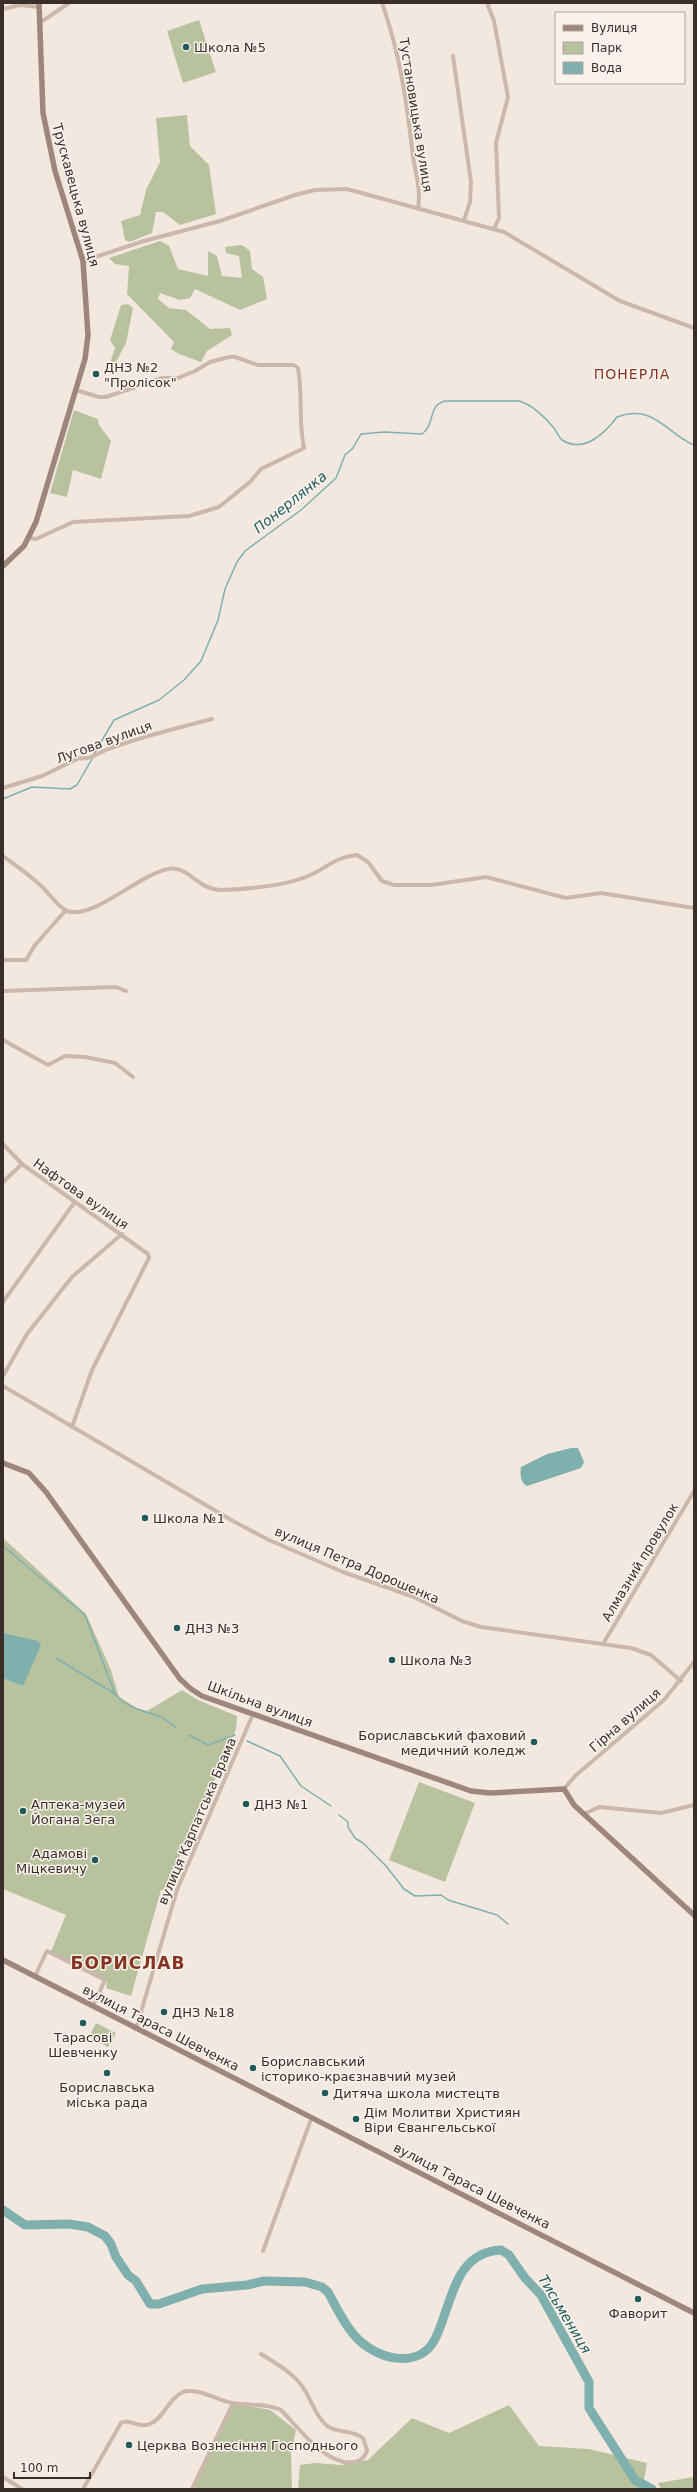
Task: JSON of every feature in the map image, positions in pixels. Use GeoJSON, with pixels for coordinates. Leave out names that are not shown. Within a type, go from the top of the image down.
{"type":"FeatureCollection","features":[{"type":"Feature","properties":{"kind":"main road","name":"Трускавецька вулиця"},"geometry":{"type":"LineString","coordinates":[[3,566],[20,552],[29,538],[36,522],[76,390],[87,347],[85,275],[83,262],[55,171],[43,113],[41,22],[39,5]]}},
{"type":"Feature","properties":{"kind":"main road","name":"Шкільна вулиця"},"geometry":{"type":"LineString","coordinates":[[3,1463],[29,1473],[46,1492],[180,1679],[191,1690],[202,1696],[471,1791],[490,1792],[564,1789]]}},
{"type":"Feature","properties":{"kind":"main road"},"geometry":{"type":"LineString","coordinates":[[564,1789],[570,1801],[694,1915]]}},
{"type":"Feature","properties":{"kind":"main road","name":"вулиця Тараса Шевченка"},"geometry":{"type":"LineString","coordinates":[[3,1960],[136,2029],[386,2154],[694,2313]]}},
{"type":"Feature","properties":{"kind":"street"},"geometry":{"type":"LineString","coordinates":[[41,22],[69,3]]}},
{"type":"Feature","properties":{"kind":"street","name":"Тустановицька вулиця"},"geometry":{"type":"LineString","coordinates":[[382,3],[394,37],[400,63],[418,184],[418,209]]}},
{"type":"Feature","properties":{"kind":"street"},"geometry":{"type":"LineString","coordinates":[[487,3],[494,21],[508,97],[496,143],[499,218],[494,229]]}},
{"type":"Feature","properties":{"kind":"street"},"geometry":{"type":"LineString","coordinates":[[3,8],[20,5],[39,5]]}},
{"type":"Feature","properties":{"kind":"street"},"geometry":{"type":"LineString","coordinates":[[453,56],[471,182],[470,202],[464,220]]}},
{"type":"Feature","properties":{"kind":"street"},"geometry":{"type":"LineString","coordinates":[[83,262],[315,190],[347,189],[494,229],[563,266],[620,301],[637,309],[694,328]]}},
{"type":"Feature","properties":{"kind":"street"},"geometry":{"type":"LineString","coordinates":[[29,538],[36,538],[73,522],[189,516],[219,507],[250,482],[262,469],[304,448],[301,432],[302,388],[298,368],[294,365],[258,365],[236,357],[229,357],[210,362],[195,371],[178,378],[162,378],[106,397],[99,397],[76,390]]}},
{"type":"Feature","properties":{"kind":"street","name":"Лугова вулиця"},"geometry":{"type":"LineString","coordinates":[[3,788],[42,776],[79,758],[85,760],[145,736],[212,719]]}},
{"type":"Feature","properties":{"kind":"street"},"geometry":{"type":"LineString","coordinates":[[3,856],[40,884],[66,910],[75,912],[92,910],[148,875],[168,869],[184,870],[204,887],[221,890],[296,881],[337,859],[358,855],[368,862],[382,881],[394,885],[431,885],[460,879],[486,877],[566,898],[601,894],[694,908]]}},
{"type":"Feature","properties":{"kind":"street"},"geometry":{"type":"LineString","coordinates":[[3,960],[26,960],[35,946],[66,910]]}},
{"type":"Feature","properties":{"kind":"street"},"geometry":{"type":"LineString","coordinates":[[3,991],[116,987],[126,991]]}},
{"type":"Feature","properties":{"kind":"street"},"geometry":{"type":"LineString","coordinates":[[3,1040],[48,1065],[65,1056],[77,1056],[115,1063],[133,1077]]}},
{"type":"Feature","properties":{"kind":"street","name":"Нафтова вулиця"},"geometry":{"type":"LineString","coordinates":[[3,1144],[22,1164],[74,1203],[122,1234],[148,1254],[149,1258],[93,1368],[72,1427]]}},
{"type":"Feature","properties":{"kind":"street"},"geometry":{"type":"LineString","coordinates":[[3,1182],[22,1164]]}},
{"type":"Feature","properties":{"kind":"street"},"geometry":{"type":"LineString","coordinates":[[3,1302],[74,1203]]}},
{"type":"Feature","properties":{"kind":"street"},"geometry":{"type":"LineString","coordinates":[[3,1376],[27,1334],[72,1277],[122,1234]]}},
{"type":"Feature","properties":{"kind":"street","name":"вулиця Петра Дорошенка"},"geometry":{"type":"LineString","coordinates":[[3,1386],[269,1540],[343,1572],[414,1597],[462,1621],[481,1627],[631,1648],[651,1655],[681,1681]]}},
{"type":"Feature","properties":{"kind":"street","name":"Алмазний провулок"},"geometry":{"type":"LineString","coordinates":[[603,1644],[694,1491]]}},
{"type":"Feature","properties":{"kind":"street","name":"Гірна вулиця"},"geometry":{"type":"LineString","coordinates":[[564,1789],[575,1776],[664,1700],[681,1681],[694,1662]]}},
{"type":"Feature","properties":{"kind":"street","name":"вулиця Карпатська Брама"},"geometry":{"type":"LineString","coordinates":[[136,2029],[177,1890],[253,1714]]}},
{"type":"Feature","properties":{"kind":"street"},"geometry":{"type":"LineString","coordinates":[[584,1814],[599,1807],[661,1813],[694,1805]]}},
{"type":"Feature","properties":{"kind":"street"},"geometry":{"type":"LineString","coordinates":[[35,1976],[47,1951],[106,1980],[93,2006]]}},
{"type":"Feature","properties":{"kind":"street"},"geometry":{"type":"LineString","coordinates":[[263,2251],[310,2122]]}},
{"type":"Feature","properties":{"kind":"street"},"geometry":{"type":"LineString","coordinates":[[83,2489],[124,2421],[141,2426],[149,2424],[155,2421],[179,2395],[186,2392],[197,2392],[233,2403],[272,2406],[281,2410],[329,2457],[338,2462],[357,2461],[366,2454],[366,2443],[363,2438],[350,2431],[330,2428],[324,2424],[310,2404],[303,2387],[284,2368],[261,2354]]}},
{"type":"Feature","properties":{"kind":"street"},"geometry":{"type":"LineString","coordinates":[[192,2489],[233,2403]]}},
{"type":"Feature","properties":{"kind":"street"},"geometry":{"type":"LineString","coordinates":[[3,2477],[22,2489]]}},
{"type":"Feature","properties":{"kind":"green space"},"geometry":{"type":"Polygon","coordinates":[[[199,20],[216,72],[183,83],[167,31],[199,20]]]}},
{"type":"Feature","properties":{"kind":"green space"},"geometry":{"type":"Polygon","coordinates":[[[187,115],[190,146],[209,165],[216,214],[180,225],[163,212],[156,212],[152,233],[129,242],[125,240],[121,221],[140,215],[146,190],[160,162],[156,118],[187,115]]]}},
{"type":"Feature","properties":{"kind":"green space"},"geometry":{"type":"Polygon","coordinates":[[[160,241],[169,246],[178,269],[208,276],[208,251],[217,256],[222,276],[242,278],[239,256],[226,253],[225,247],[242,245],[250,251],[252,269],[263,277],[267,299],[240,310],[195,289],[190,298],[180,300],[160,293],[158,299],[169,308],[186,310],[210,329],[230,328],[232,335],[207,351],[201,362],[179,354],[171,349],[174,342],[127,294],[129,266],[115,264],[109,258],[160,241]]]}},
{"type":"Feature","properties":{"kind":"green space"},"geometry":{"type":"Polygon","coordinates":[[[128,304],[133,308],[126,343],[115,364],[110,363],[115,348],[110,340],[121,305],[128,304]]]}},
{"type":"Feature","properties":{"kind":"green space"},"geometry":{"type":"Polygon","coordinates":[[[74,410],[98,419],[99,425],[111,441],[101,479],[73,470],[67,497],[50,493],[74,410]]]}},
{"type":"Feature","properties":{"kind":"green space"},"geometry":{"type":"Polygon","coordinates":[[[3,1538],[86,1614],[111,1670],[119,1697],[137,1708],[147,1711],[182,1690],[198,1700],[237,1716],[236,1729],[204,1805],[164,1890],[161,1890],[131,1996],[106,1988],[107,1982],[50,1954],[66,1915],[3,1889],[3,1538]]]}},
{"type":"Feature","properties":{"kind":"green space"},"geometry":{"type":"Polygon","coordinates":[[[419,1782],[475,1803],[445,1882],[389,1860],[419,1782]]]}},
{"type":"Feature","properties":{"kind":"green space"},"geometry":{"type":"Polygon","coordinates":[[[96,2023],[116,2033],[108,2047],[89,2037],[96,2023]]]}},
{"type":"Feature","properties":{"kind":"green space"},"geometry":{"type":"Polygon","coordinates":[[[232,2403],[270,2410],[296,2430],[291,2454],[292,2489],[192,2489],[232,2403]]]}},
{"type":"Feature","properties":{"kind":"green space"},"geometry":{"type":"Polygon","coordinates":[[[509,2405],[539,2446],[589,2449],[647,2463],[644,2480],[649,2489],[298,2489],[300,2465],[315,2463],[342,2465],[368,2460],[412,2418],[449,2433],[509,2405]]]}},
{"type":"Feature","properties":{"kind":"green space"},"geometry":{"type":"Polygon","coordinates":[[[694,2477],[694,2489],[661,2489],[658,2483],[694,2477]]]}},
{"type":"Feature","properties":{"kind":"water"},"geometry":{"type":"Polygon","coordinates":[[[571,1448],[578,1448],[584,1462],[581,1468],[527,1486],[523,1482],[521,1467],[547,1454],[571,1448]]]}},
{"type":"Feature","properties":{"kind":"water"},"geometry":{"type":"Polygon","coordinates":[[[3,1633],[38,1641],[41,1645],[23,1686],[3,1678],[3,1633]]]}},
{"type":"Feature","properties":{"kind":"waterway","name":"Понерлянка"},"geometry":{"type":"LineString","coordinates":[[94,754],[114,720],[159,700],[184,680],[201,661],[218,620],[225,589],[237,562],[245,551],[301,510],[336,478],[345,455],[353,448],[361,434],[384,432],[422,434],[429,426],[436,407],[445,401],[519,401],[538,411],[561,439],[570,444],[578,445],[593,440],[600,435],[617,417],[630,414],[641,414],[651,417],[684,440],[694,445]]}},
{"type":"Feature","properties":{"kind":"waterway","name":"Понерлянка"},"geometry":{"type":"LineString","coordinates":[[3,799],[32,787],[70,789],[77,785],[92,759]]}},
{"type":"Feature","properties":{"kind":"waterway"},"geometry":{"type":"LineString","coordinates":[[3,1546],[85,1615],[115,1694]]}},
{"type":"Feature","properties":{"kind":"waterway"},"geometry":{"type":"LineString","coordinates":[[56,1658],[115,1694],[130,1706],[162,1718],[176,1728]]}},
{"type":"Feature","properties":{"kind":"waterway"},"geometry":{"type":"LineString","coordinates":[[189,1735],[208,1745],[235,1735]]}},
{"type":"Feature","properties":{"kind":"waterway"},"geometry":{"type":"LineString","coordinates":[[247,1741],[280,1756],[301,1786],[331,1806]]}},
{"type":"Feature","properties":{"kind":"waterway"},"geometry":{"type":"LineString","coordinates":[[339,1815],[348,1822],[348,1827],[355,1838],[363,1843],[386,1866],[404,1889],[415,1896],[441,1895],[448,1900],[497,1915],[508,1924]]}},
{"type":"Feature","properties":{"kind":"waterway","name":"Тисьмениця"},"geometry":{"type":"LineString","coordinates":[[3,2210],[25,2225],[69,2224],[88,2227],[105,2236],[111,2244],[116,2257],[128,2275],[136,2281],[150,2304],[159,2304],[202,2289],[247,2285],[264,2281],[305,2282],[322,2287],[328,2292],[344,2321],[355,2336],[374,2351],[396,2358],[408,2358],[419,2355],[428,2349],[441,2326],[456,2283],[464,2270],[473,2260],[485,2253],[501,2250],[509,2255],[525,2278],[541,2295],[589,2382],[589,2408],[635,2480],[652,2489]]}},
{"type":"Feature","properties":{"kind":"place","name":"Школа №5"},"geometry":{"type":"Point","coordinates":[186,47]}},
{"type":"Feature","properties":{"kind":"place","name":"ДНЗ №2 \"Пролісок\""},"geometry":{"type":"Point","coordinates":[96,374]}},
{"type":"Feature","properties":{"kind":"place","name":"Школа №1"},"geometry":{"type":"Point","coordinates":[145,1518]}},
{"type":"Feature","properties":{"kind":"place","name":"ДНЗ №3"},"geometry":{"type":"Point","coordinates":[177,1628]}},
{"type":"Feature","properties":{"kind":"place","name":"Школа №3"},"geometry":{"type":"Point","coordinates":[392,1660]}},
{"type":"Feature","properties":{"kind":"place","name":"Бориславський фаховий медичний коледж"},"geometry":{"type":"Point","coordinates":[534,1742]}},
{"type":"Feature","properties":{"kind":"place","name":"ДНЗ №1"},"geometry":{"type":"Point","coordinates":[246,1804]}},
{"type":"Feature","properties":{"kind":"place","name":"Аптека-музей Йогана Зега"},"geometry":{"type":"Point","coordinates":[23,1811]}},
{"type":"Feature","properties":{"kind":"place","name":"Адамові Міцкевичу"},"geometry":{"type":"Point","coordinates":[95,1860]}},
{"type":"Feature","properties":{"kind":"place","name":"ДНЗ №18"},"geometry":{"type":"Point","coordinates":[164,2012]}},
{"type":"Feature","properties":{"kind":"place","name":"Тарасові Шевченку"},"geometry":{"type":"Point","coordinates":[83,2023]}},
{"type":"Feature","properties":{"kind":"place","name":"Бориславський історико-краєзнавчий музей"},"geometry":{"type":"Point","coordinates":[253,2068]}},
{"type":"Feature","properties":{"kind":"place","name":"Бориславська міська рада"},"geometry":{"type":"Point","coordinates":[107,2073]}},
{"type":"Feature","properties":{"kind":"place","name":"Дитяча школа мистецтв"},"geometry":{"type":"Point","coordinates":[325,2093]}},
{"type":"Feature","properties":{"kind":"place","name":"Дім Молитви Християн Віри Євангельської"},"geometry":{"type":"Point","coordinates":[356,2119]}},
{"type":"Feature","properties":{"kind":"place","name":"Фаворит"},"geometry":{"type":"Point","coordinates":[638,2299]}},
{"type":"Feature","properties":{"kind":"place","name":"Церква Вознесіння Господнього"},"geometry":{"type":"Point","coordinates":[129,2445]}},
{"type":"Feature","properties":{"kind":"district","name":"ПОНЕРЛА"},"geometry":{"type":"Point","coordinates":[632,374]}},
{"type":"Feature","properties":{"kind":"district","name":"БОРИСЛАВ"},"geometry":{"type":"Point","coordinates":[128,1963]}}]}
